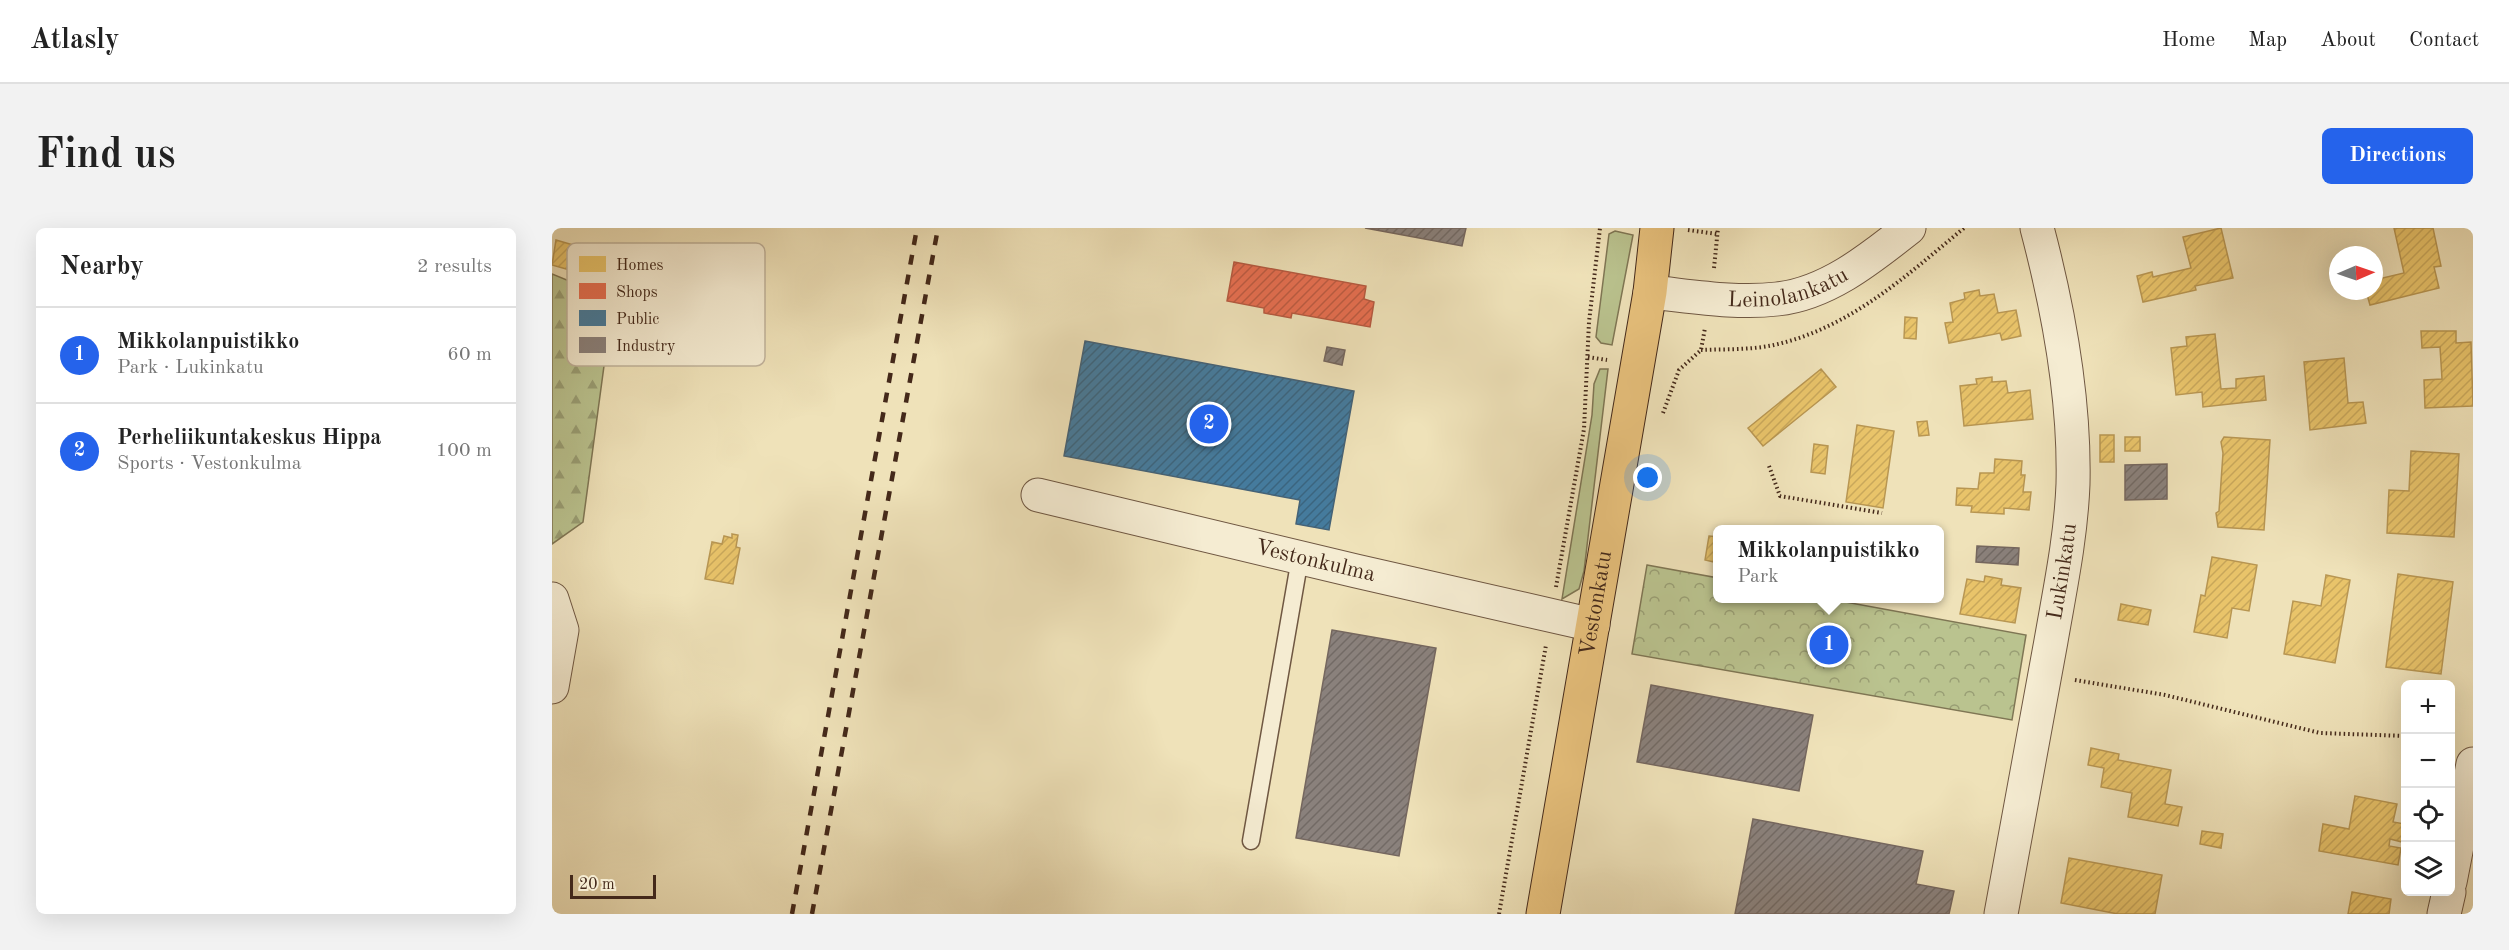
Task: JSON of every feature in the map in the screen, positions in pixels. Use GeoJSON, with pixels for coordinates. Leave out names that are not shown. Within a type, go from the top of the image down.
{"type":"FeatureCollection","features":[{"type":"Feature","properties":{"kind":"main road","name":"Vestonkatu"},"geometry":{"type":"LineString","coordinates":[[1543,914],[1650,292],[1670,229]]}},
{"type":"Feature","properties":{"kind":"street","name":"Leinolankatu"},"geometry":{"type":"LineString","coordinates":[[1650,292],[1711,298],[1779,299],[1814,289],[1866,262],[1908,228]]}},
{"type":"Feature","properties":{"kind":"street","name":"Lukinkatu"},"geometry":{"type":"LineString","coordinates":[[2001,914],[2045,675],[2070,517],[2072,437],[2060,330],[2037,228]]}},
{"type":"Feature","properties":{"kind":"street","name":"Vestonkulma"},"geometry":{"type":"LineString","coordinates":[[1038,495],[1593,625]]}},
{"type":"Feature","properties":{"kind":"street"},"geometry":{"type":"LineString","coordinates":[[552,599],[562,630],[552,687]]}},
{"type":"Feature","properties":{"kind":"street"},"geometry":{"type":"LineString","coordinates":[[2455,861],[2473,764]]}},
{"type":"Feature","properties":{"kind":"street"},"geometry":{"type":"LineString","coordinates":[[2444,914],[2448,896]]}},
{"type":"Feature","properties":{"kind":"lane"},"geometry":{"type":"LineString","coordinates":[[1251,841],[1300,558]]}},
{"type":"Feature","properties":{"kind":"path"},"geometry":{"type":"LineString","coordinates":[[1499,914],[1584,429],[1589,322],[1600,228]]}},
{"type":"Feature","properties":{"kind":"path"},"geometry":{"type":"LineString","coordinates":[[1670,229],[1717,234],[1718,228]]}},
{"type":"Feature","properties":{"kind":"path"},"geometry":{"type":"LineString","coordinates":[[1769,466],[1780,496],[1882,513]]}},
{"type":"Feature","properties":{"kind":"path"},"geometry":{"type":"LineString","coordinates":[[2045,675],[2165,695],[2320,733],[2401,736]]}},
{"type":"Feature","properties":{"kind":"green space"},"geometry":{"type":"Polygon","coordinates":[[[1615,231],[1633,235],[1612,345],[1601,343],[1596,337],[1609,234],[1615,231]]]}},
{"type":"Feature","properties":{"kind":"green space"},"geometry":{"type":"Polygon","coordinates":[[[552,274],[567,280],[567,366],[604,366],[583,522],[552,544],[552,274]]]}},
{"type":"Feature","properties":{"kind":"green space"},"geometry":{"type":"Polygon","coordinates":[[[1600,369],[1608,369],[1584,571],[1579,589],[1562,599],[1592,415],[1594,384],[1600,369]]]}},
{"type":"Feature","properties":{"kind":"green space"},"geometry":{"type":"Polygon","coordinates":[[[1647,565],[1713,577],[1713,603],[1851,603],[2026,635],[2012,720],[1632,654],[1647,565]]]}},
{"type":"Feature","properties":{"kind":"building: Homes"},"geometry":{"type":"Polygon","coordinates":[[[2221,228],[2233,278],[2195,286],[2196,290],[2143,302],[2137,276],[2152,272],[2153,277],[2191,268],[2183,237],[2221,228]]]}},
{"type":"Feature","properties":{"kind":"building: Homes"},"geometry":{"type":"Polygon","coordinates":[[[2394,228],[2433,228],[2441,266],[2434,267],[2439,288],[2370,305],[2369,300],[2383,300],[2383,278],[2404,273],[2394,228]]]}},
{"type":"Feature","properties":{"kind":"building: Homes"},"geometry":{"type":"Polygon","coordinates":[[[556,240],[567,243],[567,269],[552,265],[556,240]]]}},
{"type":"Feature","properties":{"kind":"building: Homes"},"geometry":{"type":"Polygon","coordinates":[[[1979,290],[1980,296],[1994,294],[1998,313],[2016,310],[2021,336],[2002,340],[2000,333],[1949,343],[1945,323],[1953,322],[1950,303],[1965,299],[1964,293],[1979,290]]]}},
{"type":"Feature","properties":{"kind":"building: Homes"},"geometry":{"type":"Polygon","coordinates":[[[1905,317],[1917,318],[1916,339],[1904,338],[1905,317]]]}},
{"type":"Feature","properties":{"kind":"building: Homes"},"geometry":{"type":"Polygon","coordinates":[[[2421,331],[2456,331],[2456,343],[2471,342],[2473,406],[2425,408],[2424,380],[2442,379],[2440,347],[2422,348],[2421,331]]]}},
{"type":"Feature","properties":{"kind":"building: Homes"},"geometry":{"type":"Polygon","coordinates":[[[2215,334],[2221,389],[2236,388],[2236,379],[2264,376],[2266,400],[2203,407],[2202,392],[2176,395],[2171,348],[2187,346],[2186,337],[2215,334]]]}},
{"type":"Feature","properties":{"kind":"building: Homes"},"geometry":{"type":"Polygon","coordinates":[[[2344,358],[2348,403],[2363,402],[2366,423],[2310,430],[2304,362],[2344,358]]]}},
{"type":"Feature","properties":{"kind":"building: Homes"},"geometry":{"type":"Polygon","coordinates":[[[1821,369],[1836,387],[1763,446],[1748,428],[1821,369]]]}},
{"type":"Feature","properties":{"kind":"building: Homes"},"geometry":{"type":"Polygon","coordinates":[[[1992,377],[1992,382],[2006,381],[2008,393],[2030,390],[2033,419],[1964,426],[1960,386],[1977,384],[1976,379],[1992,377]]]}},
{"type":"Feature","properties":{"kind":"building: Homes"},"geometry":{"type":"Polygon","coordinates":[[[1927,421],[1929,435],[1919,436],[1917,422],[1927,421]]]}},
{"type":"Feature","properties":{"kind":"building: Homes"},"geometry":{"type":"Polygon","coordinates":[[[1857,425],[1894,431],[1883,508],[1846,502],[1857,425]]]}},
{"type":"Feature","properties":{"kind":"building: Homes"},"geometry":{"type":"Polygon","coordinates":[[[2100,435],[2114,435],[2114,462],[2100,462],[2100,435]]]}},
{"type":"Feature","properties":{"kind":"building: Homes"},"geometry":{"type":"Polygon","coordinates":[[[2125,437],[2140,437],[2140,451],[2125,451],[2125,437]]]}},
{"type":"Feature","properties":{"kind":"building: Homes"},"geometry":{"type":"Polygon","coordinates":[[[2224,437],[2270,440],[2264,530],[2218,527],[2216,513],[2219,511],[2223,453],[2221,442],[2224,437]]]}},
{"type":"Feature","properties":{"kind":"building: Homes"},"geometry":{"type":"Polygon","coordinates":[[[1814,444],[1828,446],[1825,474],[1811,472],[1814,444]]]}},
{"type":"Feature","properties":{"kind":"building: Homes"},"geometry":{"type":"Polygon","coordinates":[[[2411,451],[2459,454],[2454,537],[2387,533],[2389,490],[2409,491],[2411,451]]]}},
{"type":"Feature","properties":{"kind":"building: Homes"},"geometry":{"type":"Polygon","coordinates":[[[1995,459],[2022,461],[2021,475],[2025,475],[2023,492],[2031,492],[2029,510],[2004,508],[2004,514],[1971,512],[1972,506],[1956,505],[1957,488],[1978,489],[1980,473],[1994,473],[1995,459]]]}},
{"type":"Feature","properties":{"kind":"building: Homes"},"geometry":{"type":"Polygon","coordinates":[[[732,534],[738,535],[736,547],[740,548],[733,584],[705,579],[712,542],[722,544],[724,536],[732,538],[732,534]]]}},
{"type":"Feature","properties":{"kind":"building: Homes"},"geometry":{"type":"Polygon","coordinates":[[[1709,536],[1713,536],[1713,562],[1705,560],[1709,536]]]}},
{"type":"Feature","properties":{"kind":"building: Homes"},"geometry":{"type":"Polygon","coordinates":[[[2212,557],[2257,565],[2249,611],[2232,608],[2227,638],[2194,632],[2201,595],[2205,596],[2212,557]]]}},
{"type":"Feature","properties":{"kind":"building: Homes"},"geometry":{"type":"Polygon","coordinates":[[[2398,574],[2453,582],[2441,674],[2386,667],[2398,574]]]}},
{"type":"Feature","properties":{"kind":"building: Homes"},"geometry":{"type":"Polygon","coordinates":[[[2326,575],[2350,580],[2335,663],[2284,654],[2293,601],[2321,606],[2326,575]]]}},
{"type":"Feature","properties":{"kind":"building: Homes"},"geometry":{"type":"Polygon","coordinates":[[[1985,576],[2002,579],[2001,585],[2021,588],[2015,623],[1960,614],[1967,579],[1984,582],[1985,576]]]}},
{"type":"Feature","properties":{"kind":"building: Homes"},"geometry":{"type":"Polygon","coordinates":[[[2121,604],[2151,610],[2148,625],[2118,620],[2121,604]]]}},
{"type":"Feature","properties":{"kind":"building: Homes"},"geometry":{"type":"Polygon","coordinates":[[[2091,748],[2119,754],[2118,760],[2171,770],[2165,804],[2182,807],[2178,826],[2128,817],[2132,793],[2101,787],[2104,768],[2088,765],[2091,748]]]}},
{"type":"Feature","properties":{"kind":"building: Homes"},"geometry":{"type":"Polygon","coordinates":[[[2355,796],[2397,804],[2393,822],[2401,823],[2401,842],[2390,839],[2389,846],[2401,848],[2398,865],[2319,851],[2323,824],[2349,829],[2355,796]]]}},
{"type":"Feature","properties":{"kind":"building: Homes"},"geometry":{"type":"Polygon","coordinates":[[[2202,831],[2223,834],[2221,848],[2200,844],[2202,831]]]}},
{"type":"Feature","properties":{"kind":"building: Homes"},"geometry":{"type":"Polygon","coordinates":[[[2069,858],[2162,875],[2155,914],[2118,914],[2061,903],[2069,858]]]}},
{"type":"Feature","properties":{"kind":"building: Homes"},"geometry":{"type":"Polygon","coordinates":[[[2352,892],[2391,899],[2389,914],[2348,914],[2352,892]]]}},
{"type":"Feature","properties":{"kind":"building: Shops"},"geometry":{"type":"Polygon","coordinates":[[[1234,262],[1366,286],[1364,299],[1374,302],[1370,327],[1292,313],[1291,318],[1264,313],[1264,308],[1227,301],[1234,262]]]}},
{"type":"Feature","properties":{"kind":"building: Public"},"geometry":{"type":"Polygon","coordinates":[[[1085,341],[1354,391],[1329,530],[1296,524],[1300,500],[1064,456],[1085,341]]]}},
{"type":"Feature","properties":{"kind":"building: Industry"},"geometry":{"type":"Polygon","coordinates":[[[1365,228],[1466,228],[1462,246],[1365,228]]]}},
{"type":"Feature","properties":{"kind":"building: Industry"},"geometry":{"type":"Polygon","coordinates":[[[1327,347],[1345,350],[1342,365],[1324,361],[1327,347]]]}},
{"type":"Feature","properties":{"kind":"building: Industry"},"geometry":{"type":"Polygon","coordinates":[[[2167,464],[2167,499],[2125,500],[2125,465],[2167,464]]]}},
{"type":"Feature","properties":{"kind":"building: Industry"},"geometry":{"type":"Polygon","coordinates":[[[1977,546],[2019,548],[2018,565],[1976,562],[1977,546]]]}},
{"type":"Feature","properties":{"kind":"building: Industry"},"geometry":{"type":"Polygon","coordinates":[[[1332,630],[1436,648],[1399,856],[1296,838],[1332,630]]]}},
{"type":"Feature","properties":{"kind":"building: Industry"},"geometry":{"type":"Polygon","coordinates":[[[1651,685],[1813,715],[1799,791],[1637,762],[1651,685]]]}},
{"type":"Feature","properties":{"kind":"building: Industry"},"geometry":{"type":"Polygon","coordinates":[[[1753,819],[1923,851],[1916,884],[1954,891],[1949,914],[1735,914],[1753,819]]]}},
{"type":"Feature","properties":{"kind":"railway"},"geometry":{"type":"LineString","coordinates":[[792,914],[917,228]]}},
{"type":"Feature","properties":{"kind":"railway"},"geometry":{"type":"LineString","coordinates":[[812,914],[938,228]]}},
{"type":"Feature","properties":{"kind":"place","name":"Perheliikuntakeskus Hippa"},"geometry":{"type":"Point","coordinates":[1209,424]}},
{"type":"Feature","properties":{"kind":"place","name":"Mikkolanpuistikko"},"geometry":{"type":"Point","coordinates":[1829,645]}}]}
